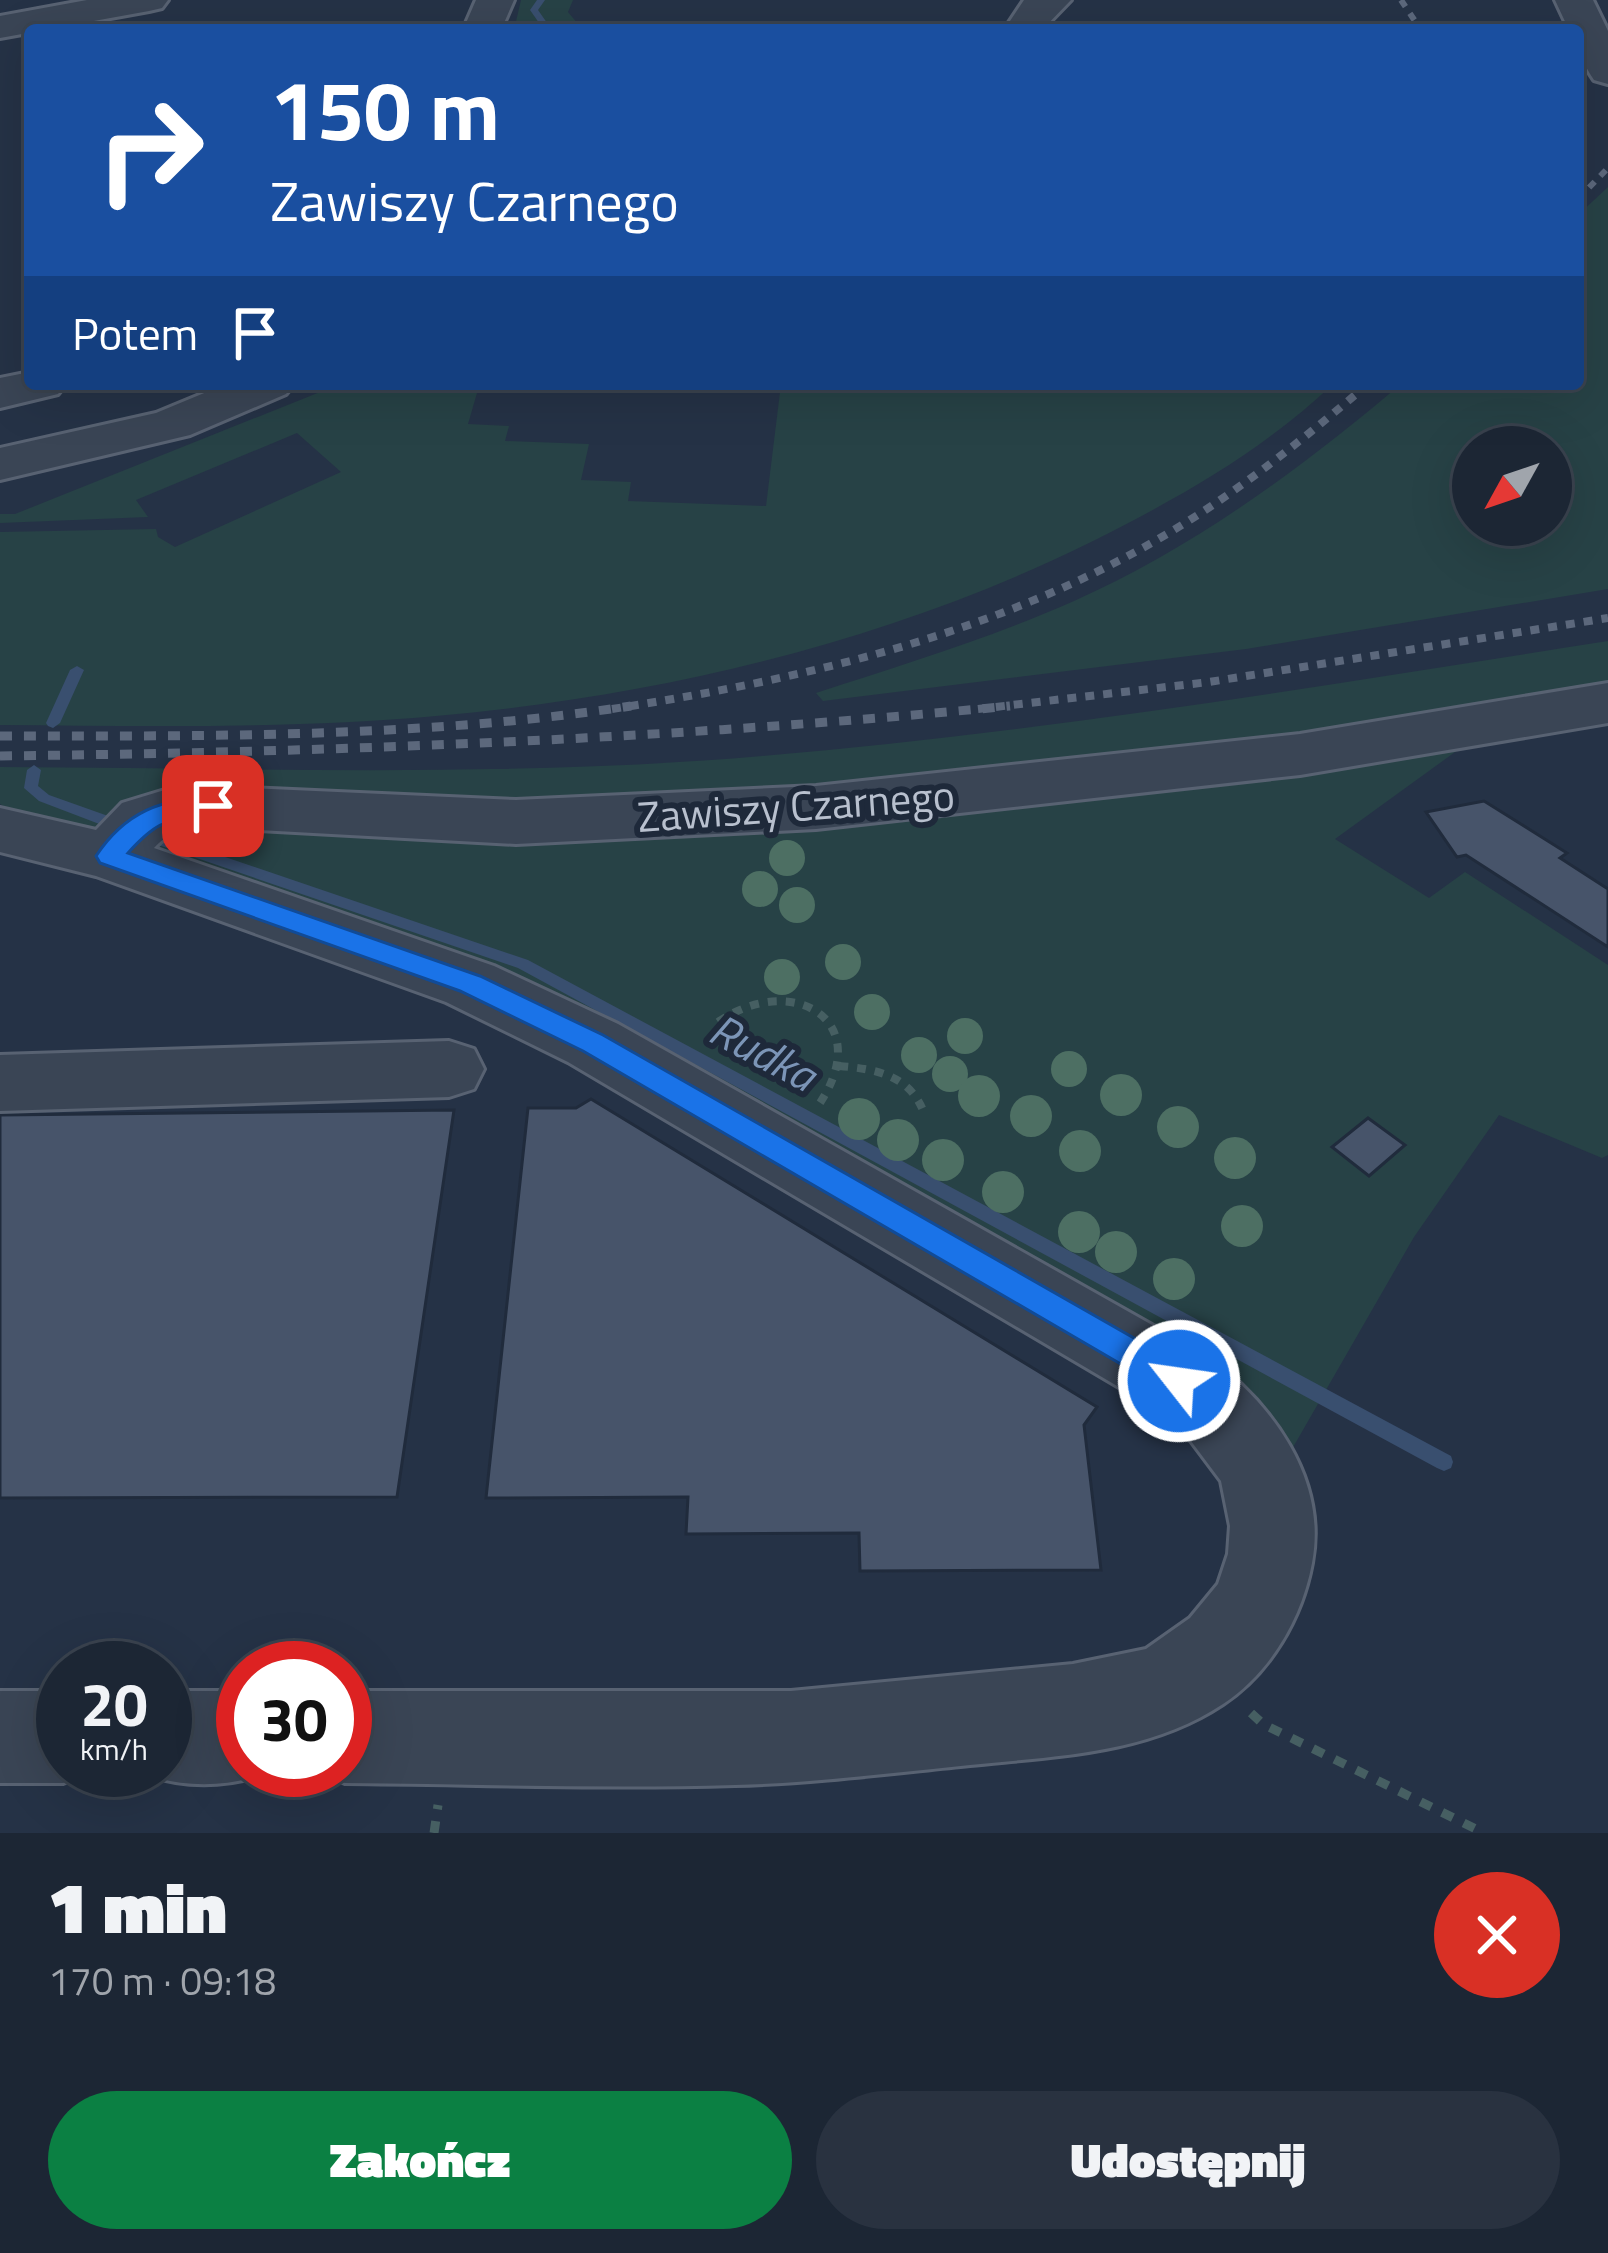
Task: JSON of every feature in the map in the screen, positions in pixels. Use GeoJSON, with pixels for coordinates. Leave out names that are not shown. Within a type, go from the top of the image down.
{"type":"FeatureCollection","features":[{"type":"Feature","properties":{"kind":"street"},"geometry":{"type":"LineString","coordinates":[[0,27],[147,0]]}},
{"type":"Feature","properties":{"kind":"street"},"geometry":{"type":"LineString","coordinates":[[1027,24],[1036,8],[1052,0]]}},
{"type":"Feature","properties":{"kind":"street"},"geometry":{"type":"LineString","coordinates":[[1574,0],[1608,72]]}},
{"type":"Feature","properties":{"kind":"street"},"geometry":{"type":"LineString","coordinates":[[0,464],[172,424],[254,390]]}},
{"type":"Feature","properties":{"kind":"street","name":"Zawiszy Czarnego"},"geometry":{"type":"LineString","coordinates":[[0,830],[123,841],[181,807],[431,822],[519,822],[698,815],[983,794],[1365,747],[1608,703]]}},
{"type":"Feature","properties":{"kind":"street"},"geometry":{"type":"LineString","coordinates":[[123,841],[470,983],[593,1043],[1011,1282],[1216,1408],[1241,1434],[1271,1500],[1270,1564],[1246,1620],[1202,1666],[1138,1698],[790,1737],[372,1737]]}},
{"type":"Feature","properties":{"kind":"street"},"geometry":{"type":"LineString","coordinates":[[0,1083],[449,1069]]}},
{"type":"Feature","properties":{"kind":"street"},"geometry":{"type":"LineString","coordinates":[[0,1737],[36,1737]]}},
{"type":"Feature","properties":{"kind":"path"},"geometry":{"type":"LineString","coordinates":[[718,1022],[752,1001],[798,1001],[824,1018],[832,1031],[839,1066],[834,1084],[813,1113]]}},
{"type":"Feature","properties":{"kind":"path"},"geometry":{"type":"LineString","coordinates":[[839,1066],[900,1079],[917,1095],[924,1113]]}},
{"type":"Feature","properties":{"kind":"path"},"geometry":{"type":"LineString","coordinates":[[1202,1666],[1263,1724],[1484,1833]]}},
{"type":"Feature","properties":{"kind":"path"},"geometry":{"type":"LineString","coordinates":[[434,1833],[439,1798]]}},
{"type":"Feature","properties":{"kind":"green space"},"geometry":{"type":"Polygon","coordinates":[[[521,0],[573,0],[568,12],[578,24],[515,24],[521,0]]]}},
{"type":"Feature","properties":{"kind":"green space"},"geometry":{"type":"Polygon","coordinates":[[[1608,187],[1608,589],[1246,649],[823,701],[816,693],[1074,601],[1161,557],[1245,504],[1394,390],[1584,390],[1584,209],[1608,187]]]}},
{"type":"Feature","properties":{"kind":"green space"},"geometry":{"type":"Polygon","coordinates":[[[325,390],[477,393],[468,424],[509,426],[505,441],[589,444],[581,480],[631,482],[628,501],[766,506],[780,390],[1327,390],[1218,472],[1156,508],[1091,542],[935,609],[854,636],[688,679],[436,716],[273,725],[0,725],[0,532],[156,529],[158,537],[175,547],[341,472],[297,433],[136,500],[148,517],[0,523],[0,514],[15,514],[325,390]]]}},
{"type":"Feature","properties":{"kind":"green space"},"geometry":{"type":"Polygon","coordinates":[[[1608,641],[1608,689],[1235,754],[626,803],[316,801],[102,840],[17,814],[0,804],[0,767],[477,769],[762,756],[1080,721],[1608,641]]]}},
{"type":"Feature","properties":{"kind":"green space"},"geometry":{"type":"Polygon","coordinates":[[[1462,747],[1335,839],[1429,898],[1465,872],[1608,965],[1608,1155],[1602,1158],[1499,1115],[1414,1237],[1288,1456],[1211,1370],[144,851],[172,822],[431,834],[1462,747]]]}},
{"type":"Feature","properties":{"kind":"building"},"geometry":{"type":"Polygon","coordinates":[[[1484,801],[1567,853],[1560,858],[1608,889],[1608,947],[1466,855],[1457,857],[1426,812],[1484,801]]]}},
{"type":"Feature","properties":{"kind":"building"},"geometry":{"type":"Polygon","coordinates":[[[591,1099],[1097,1407],[1084,1425],[1101,1570],[860,1571],[859,1533],[686,1534],[688,1497],[486,1498],[528,1108],[576,1108],[591,1099]]]}},
{"type":"Feature","properties":{"kind":"building"},"geometry":{"type":"Polygon","coordinates":[[[454,1110],[397,1497],[0,1498],[0,1115],[454,1110]]]}},
{"type":"Feature","properties":{"kind":"building"},"geometry":{"type":"Polygon","coordinates":[[[1368,1118],[1405,1145],[1369,1176],[1332,1147],[1368,1118]]]}},
{"type":"Feature","properties":{"kind":"waterway","name":"Rudka"},"geometry":{"type":"LineString","coordinates":[[541,0],[534,10],[544,24]]}},
{"type":"Feature","properties":{"kind":"waterway","name":"Rudka"},"geometry":{"type":"LineString","coordinates":[[53,723],[77,670]]}},
{"type":"Feature","properties":{"kind":"waterway","name":"Rudka"},"geometry":{"type":"LineString","coordinates":[[34,770],[31,788],[44,798],[120,826]]}},
{"type":"Feature","properties":{"kind":"waterway","name":"Rudka"},"geometry":{"type":"LineString","coordinates":[[143,834],[523,964],[1444,1462]]}},
{"type":"Feature","properties":{"kind":"railway"},"geometry":{"type":"LineString","coordinates":[[1401,0],[1417,24]]}},
{"type":"Feature","properties":{"kind":"railway"},"geometry":{"type":"LineString","coordinates":[[1584,193],[1608,168]]}},
{"type":"Feature","properties":{"kind":"railway"},"geometry":{"type":"LineString","coordinates":[[628,706],[829,666],[901,647],[1040,598],[1107,567],[1198,515],[1273,462],[1361,390]]}},
{"type":"Feature","properties":{"kind":"railway"},"geometry":{"type":"LineString","coordinates":[[988,708],[1209,682],[1608,618]]}},
{"type":"Feature","properties":{"kind":"railway"},"geometry":{"type":"LineString","coordinates":[[0,736],[395,730],[628,706]]}},
{"type":"Feature","properties":{"kind":"railway"},"geometry":{"type":"LineString","coordinates":[[612,709],[628,706]]}},
{"type":"Feature","properties":{"kind":"railway"},"geometry":{"type":"LineString","coordinates":[[988,708],[1010,706]]}},
{"type":"Feature","properties":{"kind":"railway"},"geometry":{"type":"LineString","coordinates":[[0,756],[506,742],[988,708]]}},
{"type":"Feature","properties":{"kind":"railway"},"geometry":{"type":"LineString","coordinates":[[978,709],[988,708]]}},
{"type":"Feature","properties":{"kind":"route"},"geometry":{"type":"LineString","coordinates":[[213,806],[181,807],[144,819],[109,856],[470,983],[593,1043],[1179,1381]]}}]}
